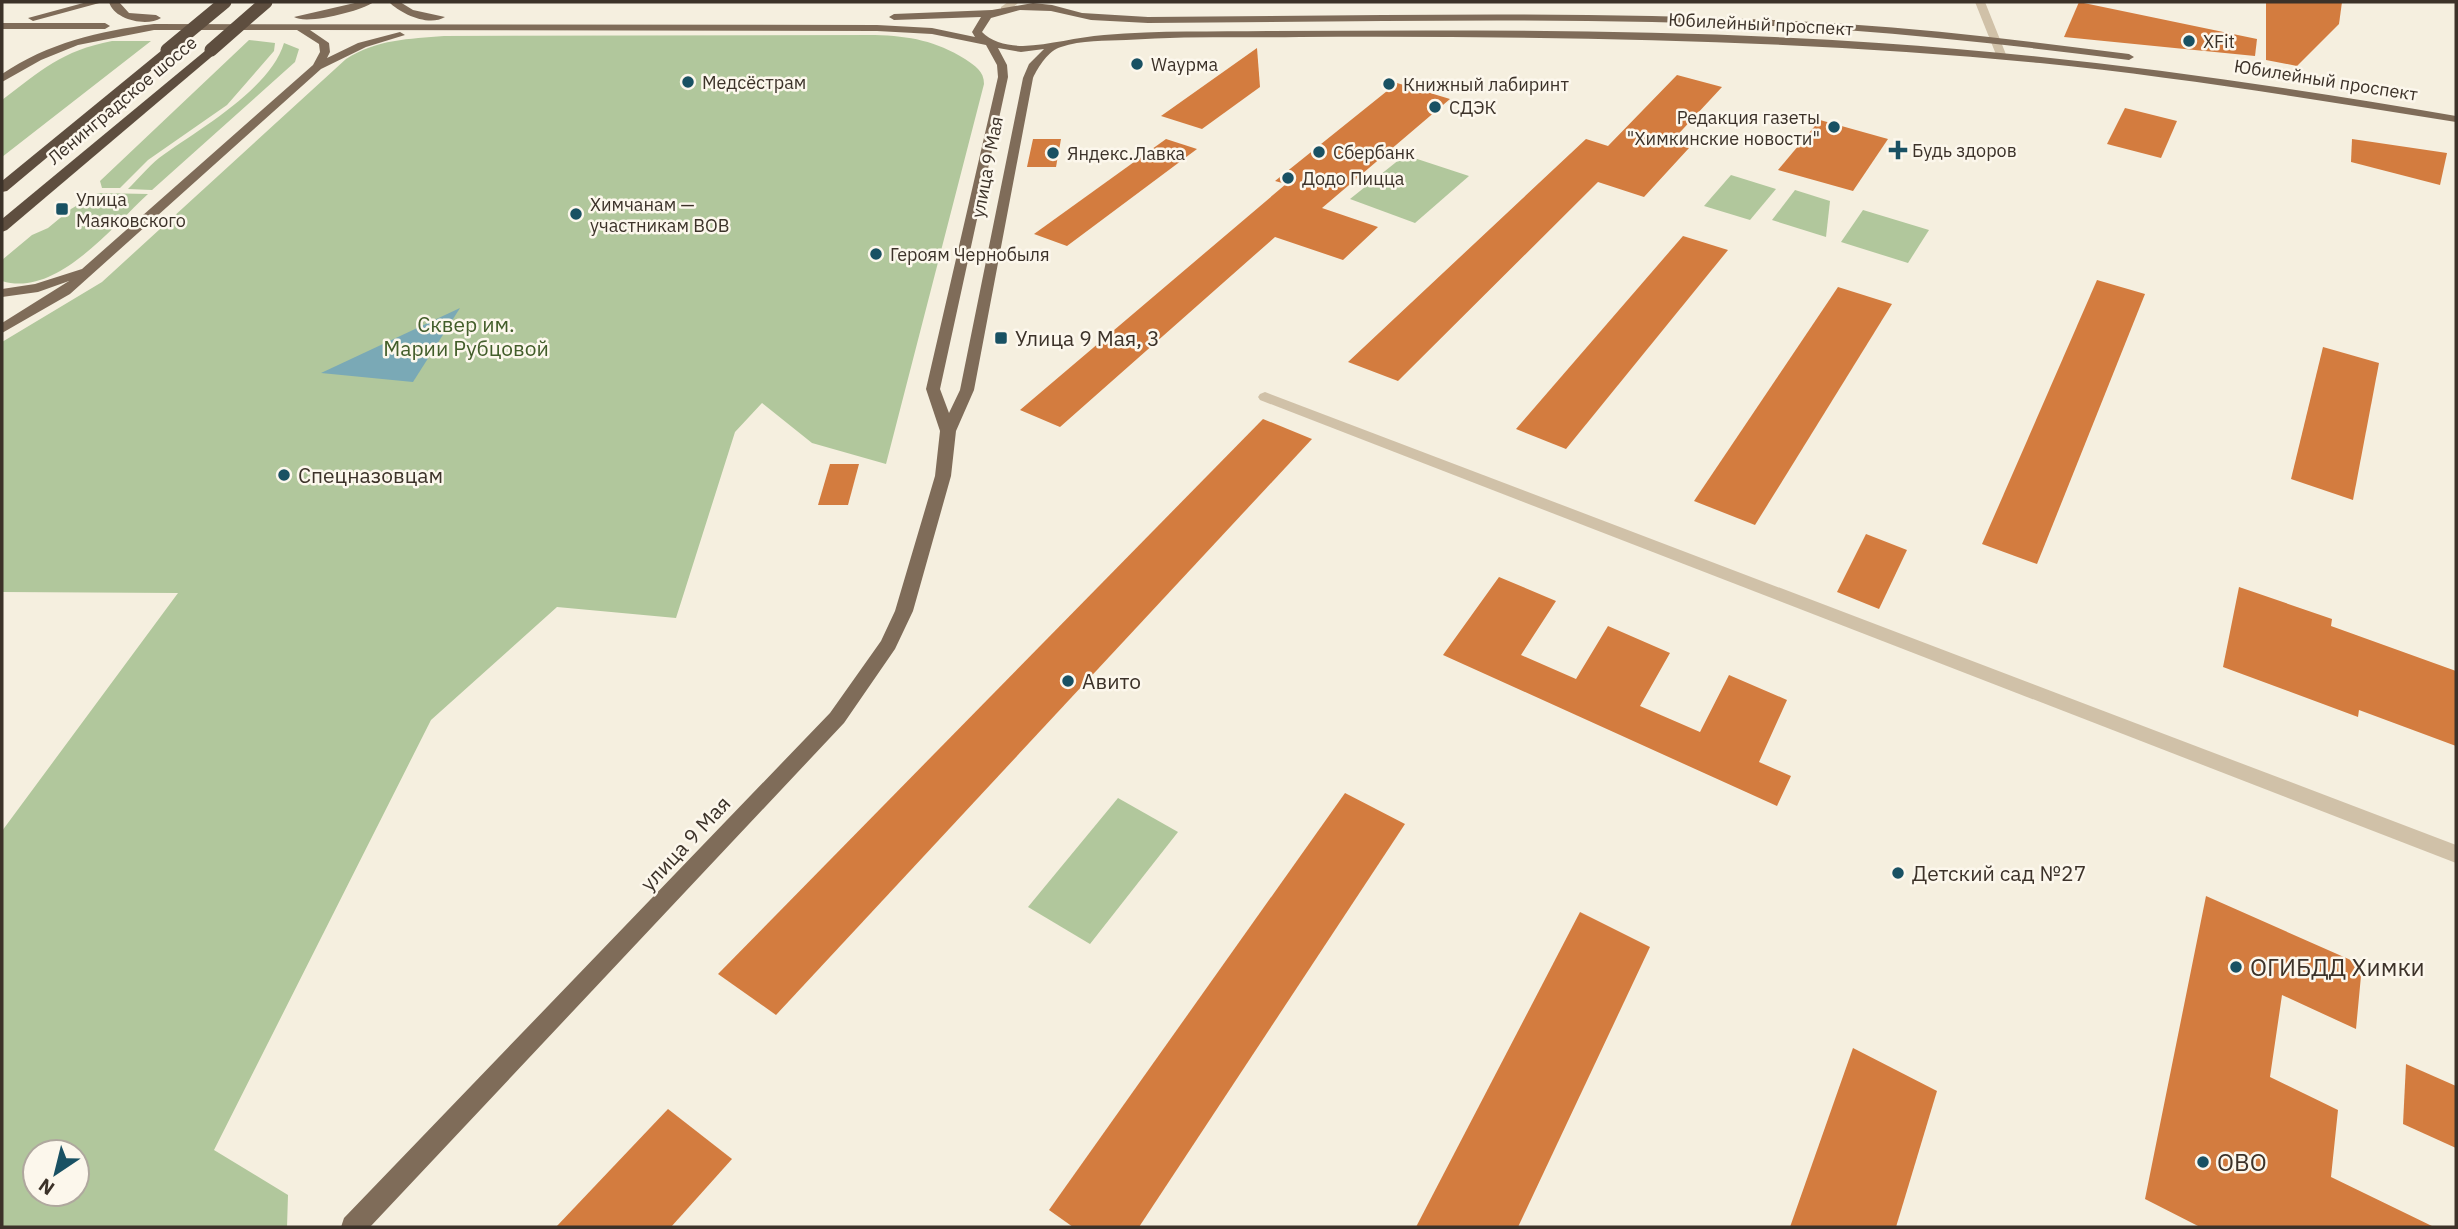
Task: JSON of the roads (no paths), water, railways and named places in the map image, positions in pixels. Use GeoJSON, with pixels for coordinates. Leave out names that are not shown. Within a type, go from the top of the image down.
{"type":"FeatureCollection","features":[{"type":"Feature","properties":{"kind":"highway","name":"Ленинградское шоссе"},"geometry":{"type":"LineString","coordinates":[[2,188],[225,2]]}},
{"type":"Feature","properties":{"kind":"highway","name":"Ленинградское шоссе"},"geometry":{"type":"LineString","coordinates":[[2,227],[266,2]]}},
{"type":"Feature","properties":{"kind":"main road"},"geometry":{"type":"LineString","coordinates":[[32,18],[98,2]]}},
{"type":"Feature","properties":{"kind":"main road"},"geometry":{"type":"LineString","coordinates":[[114,2],[119,12],[141,18]]}},
{"type":"Feature","properties":{"kind":"main road"},"geometry":{"type":"LineString","coordinates":[[296,17],[333,13],[369,2]]}},
{"type":"Feature","properties":{"kind":"main road"},"geometry":{"type":"LineString","coordinates":[[394,2],[411,13],[440,17]]}},
{"type":"Feature","properties":{"kind":"main road","name":"Юбилейный проспект"},"geometry":{"type":"LineString","coordinates":[[440,17],[915,18],[1049,5],[1069,15],[1148,20],[1707,21],[1877,30],[1995,40],[2228,70],[2456,107]]}},
{"type":"Feature","properties":{"kind":"main road"},"geometry":{"type":"LineString","coordinates":[[989,43],[977,32],[978,27],[981,22],[1005,8]]}},
{"type":"Feature","properties":{"kind":"main road"},"geometry":{"type":"LineString","coordinates":[[1058,43],[1074,32],[1077,26],[1076,21],[1069,15]]}},
{"type":"Feature","properties":{"kind":"main road"},"geometry":{"type":"LineString","coordinates":[[2,18],[440,17]]}},
{"type":"Feature","properties":{"kind":"main road"},"geometry":{"type":"LineString","coordinates":[[2,26],[448,28]]}},
{"type":"Feature","properties":{"kind":"main road"},"geometry":{"type":"LineString","coordinates":[[2,26],[12,29],[32,44],[24,62]]}},
{"type":"Feature","properties":{"kind":"main road"},"geometry":{"type":"LineString","coordinates":[[2,79],[24,62],[89,37],[154,27]]}},
{"type":"Feature","properties":{"kind":"main road"},"geometry":{"type":"LineString","coordinates":[[287,27],[309,33],[324,43],[325,52],[317,67]]}},
{"type":"Feature","properties":{"kind":"main road"},"geometry":{"type":"LineString","coordinates":[[2,329],[65,292],[317,67],[374,41],[448,28]]}},
{"type":"Feature","properties":{"kind":"main road","name":"Юбилейный проспект"},"geometry":{"type":"LineString","coordinates":[[448,28],[877,28],[932,32],[1021,49],[1149,35],[1640,36],[1798,41],[2002,57],[2232,83],[2456,118]]}},
{"type":"Feature","properties":{"kind":"main road","name":"улица 9 Мая"},"geometry":{"type":"LineString","coordinates":[[948,431],[933,389],[1003,77],[1002,65],[989,43]]}},
{"type":"Feature","properties":{"kind":"main road","name":"улица 9 Мая"},"geometry":{"type":"LineString","coordinates":[[354,1227],[837,718],[889,644],[904,611],[943,476],[948,431],[967,390],[1028,78],[1033,66],[1058,43]]}},
{"type":"Feature","properties":{"kind":"main road"},"geometry":{"type":"LineString","coordinates":[[2,293],[48,285],[98,263]]}},
{"type":"Feature","properties":{"kind":"street"},"geometry":{"type":"LineString","coordinates":[[1980,2],[2002,57]]}},
{"type":"Feature","properties":{"kind":"street"},"geometry":{"type":"LineString","coordinates":[[1265,397],[2456,854]]}},
{"type":"Feature","properties":{"kind":"water"},"geometry":{"type":"Polygon","coordinates":[[[460,308],[413,382],[321,373],[460,308]]]}},
{"type":"Feature","properties":{"kind":"place","name":"XFit"},"geometry":{"type":"Point","coordinates":[2189,41]}},
{"type":"Feature","properties":{"kind":"place","name":"Wаурма"},"geometry":{"type":"Point","coordinates":[1137,64]}},
{"type":"Feature","properties":{"kind":"place","name":"Медсёстрам"},"geometry":{"type":"Point","coordinates":[688,82]}},
{"type":"Feature","properties":{"kind":"place","name":"Книжный лабиринт"},"geometry":{"type":"Point","coordinates":[1389,84]}},
{"type":"Feature","properties":{"kind":"place","name":"СДЭК"},"geometry":{"type":"Point","coordinates":[1435,107]}},
{"type":"Feature","properties":{"kind":"place","name":"Редакция газеты \"Химкинские новости\""},"geometry":{"type":"Point","coordinates":[1834,127]}},
{"type":"Feature","properties":{"kind":"place","name":"Будь здоров"},"geometry":{"type":"Point","coordinates":[1898,150]}},
{"type":"Feature","properties":{"kind":"place","name":"Сбербанк"},"geometry":{"type":"Point","coordinates":[1319,152]}},
{"type":"Feature","properties":{"kind":"place","name":"Яндекс.Лавка"},"geometry":{"type":"Point","coordinates":[1053,153]}},
{"type":"Feature","properties":{"kind":"place","name":"Додо Пицца"},"geometry":{"type":"Point","coordinates":[1288,178]}},
{"type":"Feature","properties":{"kind":"place","name":"Улица Маяковского"},"geometry":{"type":"Point","coordinates":[62,209]}},
{"type":"Feature","properties":{"kind":"place","name":"Химчанам — участникам ВОВ"},"geometry":{"type":"Point","coordinates":[576,214]}},
{"type":"Feature","properties":{"kind":"place","name":"Героям Чернобыля"},"geometry":{"type":"Point","coordinates":[876,254]}},
{"type":"Feature","properties":{"kind":"place","name":"Улица 9 Мая, 3"},"geometry":{"type":"Point","coordinates":[1001,338]}},
{"type":"Feature","properties":{"kind":"place","name":"Спецназовцам"},"geometry":{"type":"Point","coordinates":[284,475]}},
{"type":"Feature","properties":{"kind":"place","name":"Авито"},"geometry":{"type":"Point","coordinates":[1068,681]}},
{"type":"Feature","properties":{"kind":"place","name":"Детский сад №27"},"geometry":{"type":"Point","coordinates":[1898,873]}},
{"type":"Feature","properties":{"kind":"place","name":"ОГИБДД Химки"},"geometry":{"type":"Point","coordinates":[2236,967]}},
{"type":"Feature","properties":{"kind":"place","name":"ОВО"},"geometry":{"type":"Point","coordinates":[2203,1162]}},
{"type":"Feature","properties":{"kind":"park label","name":"Сквер им. Марии Рубцовой"},"geometry":{"type":"Point","coordinates":[466,336]}}]}
